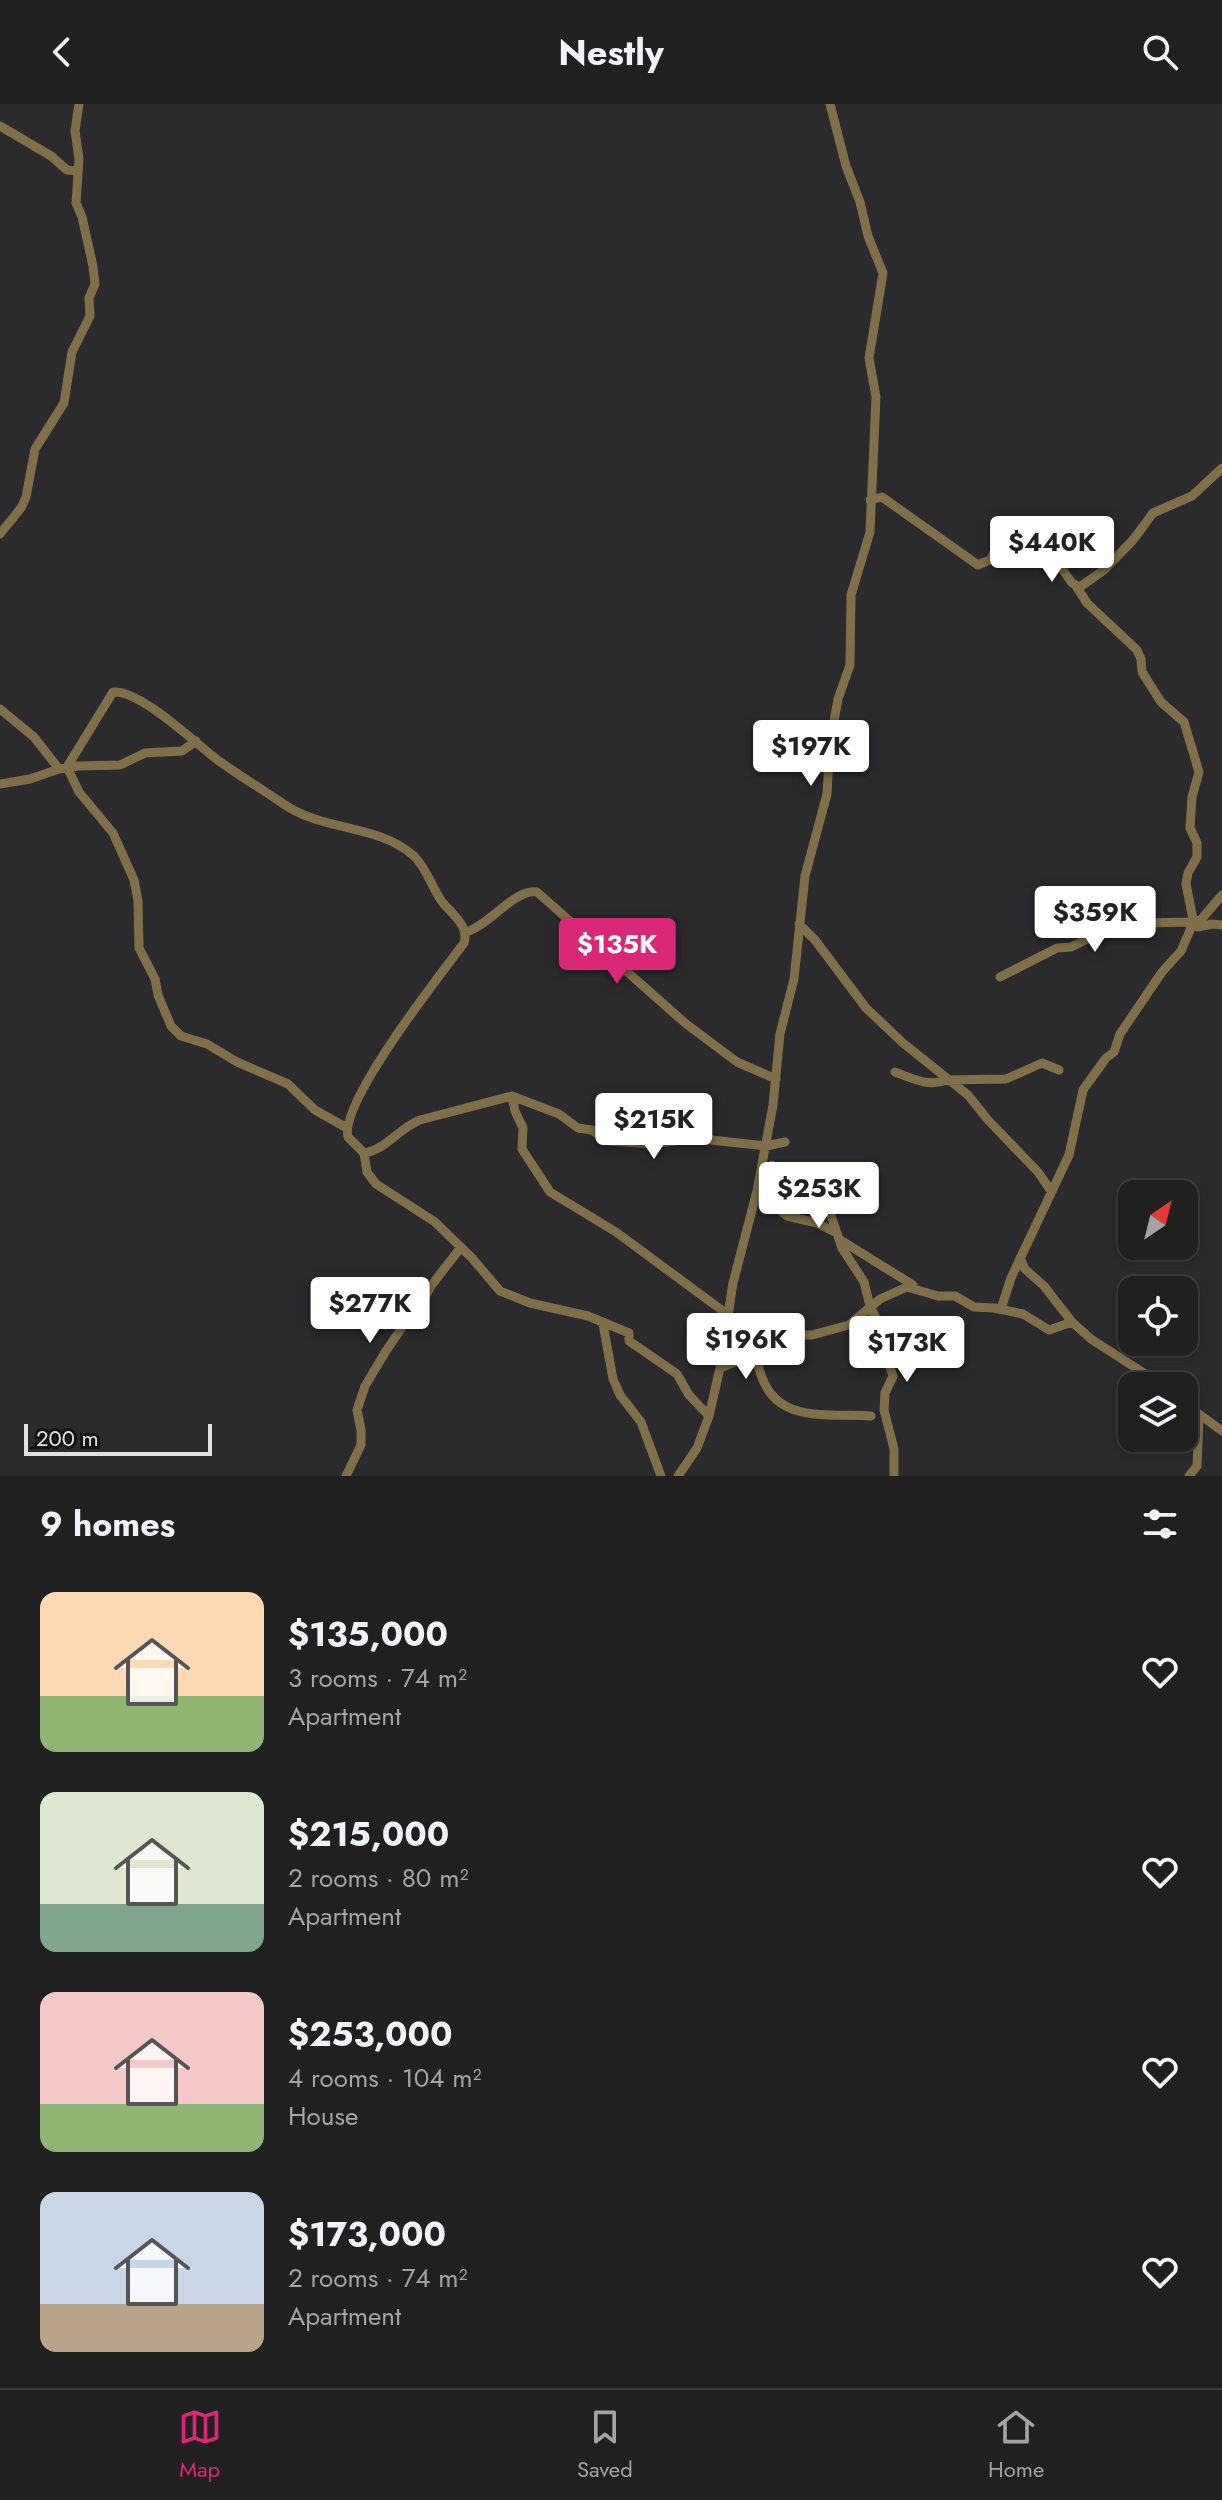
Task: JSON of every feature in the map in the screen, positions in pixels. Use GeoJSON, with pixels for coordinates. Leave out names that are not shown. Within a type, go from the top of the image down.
{"type":"FeatureCollection","features":[{"type":"Feature","properties":{"kind":"street"},"geometry":{"type":"LineString","coordinates":[[0,534],[26,497],[32,455],[64,403],[72,352],[90,316],[89,298],[95,284],[85,228],[76,203],[79,149],[75,131],[79,104]]}},
{"type":"Feature","properties":{"kind":"street"},"geometry":{"type":"LineString","coordinates":[[678,1476],[697,1448],[709,1416],[720,1368],[727,1314],[757,1191],[776,1079],[780,1034],[794,979],[805,876],[827,794],[830,743],[838,699],[850,665],[851,595],[870,540],[876,397],[869,358],[883,273],[846,166],[830,104]]}},
{"type":"Feature","properties":{"kind":"street"},"geometry":{"type":"LineString","coordinates":[[0,126],[51,156],[67,170],[78,171]]}},
{"type":"Feature","properties":{"kind":"street"},"geometry":{"type":"LineString","coordinates":[[1076,586],[1083,586],[1104,570],[1133,540],[1153,513],[1192,496],[1222,468]]}},
{"type":"Feature","properties":{"kind":"street"},"geometry":{"type":"LineString","coordinates":[[870,500],[882,497],[978,565],[990,560],[1008,526],[1018,524],[1039,540],[1087,603],[1137,650],[1142,672],[1161,702],[1184,722],[1199,772],[1192,797],[1190,828],[1197,843],[1197,857],[1186,884],[1194,924]]}},
{"type":"Feature","properties":{"kind":"street"},"geometry":{"type":"LineString","coordinates":[[63,768],[115,691],[137,699],[221,762],[301,814],[387,838],[418,860],[435,891],[466,932],[464,943],[390,1044],[356,1103],[347,1128],[348,1137],[364,1153],[367,1172],[376,1184],[435,1222],[500,1291],[530,1303],[588,1316],[629,1333],[629,1341],[677,1374],[689,1395],[709,1416]]}},
{"type":"Feature","properties":{"kind":"street"},"geometry":{"type":"LineString","coordinates":[[0,709],[34,737],[63,768],[113,833],[134,880],[139,909],[139,948],[155,979],[171,1026],[181,1036],[207,1044],[237,1062],[288,1084],[315,1110],[347,1128]]}},
{"type":"Feature","properties":{"kind":"street"},"geometry":{"type":"LineString","coordinates":[[0,784],[30,779],[63,768],[120,765],[145,753],[182,751],[196,741]]}},
{"type":"Feature","properties":{"kind":"street"},"geometry":{"type":"LineString","coordinates":[[466,932],[477,929],[526,892],[537,892],[685,1023],[737,1062],[776,1079]]}},
{"type":"Feature","properties":{"kind":"street"},"geometry":{"type":"LineString","coordinates":[[1001,1309],[1020,1258],[1069,1155],[1083,1090],[1106,1058],[1114,1052],[1120,1034],[1159,975],[1181,951],[1194,924],[1222,895]]}},
{"type":"Feature","properties":{"kind":"street"},"geometry":{"type":"LineString","coordinates":[[1000,977],[1057,948],[1071,947],[1103,931],[1145,923],[1222,925]]}},
{"type":"Feature","properties":{"kind":"street"},"geometry":{"type":"LineString","coordinates":[[799,924],[815,940],[866,1008],[903,1043],[954,1082],[1038,1172],[1051,1191]]}},
{"type":"Feature","properties":{"kind":"street"},"geometry":{"type":"LineString","coordinates":[[895,1072],[919,1082],[980,1082],[1006,1079],[1042,1063],[1059,1070]]}},
{"type":"Feature","properties":{"kind":"street"},"geometry":{"type":"LineString","coordinates":[[364,1153],[375,1150],[420,1120],[512,1096],[559,1114],[578,1128],[589,1128],[607,1141],[652,1144],[690,1139],[766,1146],[785,1142]]}},
{"type":"Feature","properties":{"kind":"street"},"geometry":{"type":"LineString","coordinates":[[512,1096],[523,1128],[522,1149],[550,1192],[616,1232],[727,1314]]}},
{"type":"Feature","properties":{"kind":"street"},"geometry":{"type":"LineString","coordinates":[[772,1165],[787,1182],[822,1202],[829,1210],[842,1248],[864,1282],[893,1376],[885,1393],[884,1410],[894,1449],[894,1476]]}},
{"type":"Feature","properties":{"kind":"street"},"geometry":{"type":"LineString","coordinates":[[757,1191],[787,1216],[817,1223],[918,1289],[938,1296],[955,1296],[974,1307],[1023,1314],[1049,1330],[1072,1322]]}},
{"type":"Feature","properties":{"kind":"street"},"geometry":{"type":"LineString","coordinates":[[346,1476],[361,1445],[357,1410],[365,1386],[386,1351],[461,1247]]}},
{"type":"Feature","properties":{"kind":"street"},"geometry":{"type":"LineString","coordinates":[[1020,1258],[1025,1269],[1044,1286],[1072,1322],[1142,1372]]}},
{"type":"Feature","properties":{"kind":"street"},"geometry":{"type":"LineString","coordinates":[[720,1368],[756,1354],[786,1335],[812,1335],[849,1325],[870,1306],[900,1289],[918,1289]]}},
{"type":"Feature","properties":{"kind":"street"},"geometry":{"type":"LineString","coordinates":[[603,1324],[613,1379],[620,1395],[641,1422],[661,1476]]}},
{"type":"Feature","properties":{"kind":"street"},"geometry":{"type":"LineString","coordinates":[[756,1354],[770,1396],[792,1410],[871,1416]]}},
{"type":"Feature","properties":{"kind":"street"},"geometry":{"type":"LineString","coordinates":[[1199,1416],[1222,1431]]}},
{"type":"Feature","properties":{"kind":"street"},"geometry":{"type":"LineString","coordinates":[[1189,1476],[1197,1466],[1199,1416]]}}]}
